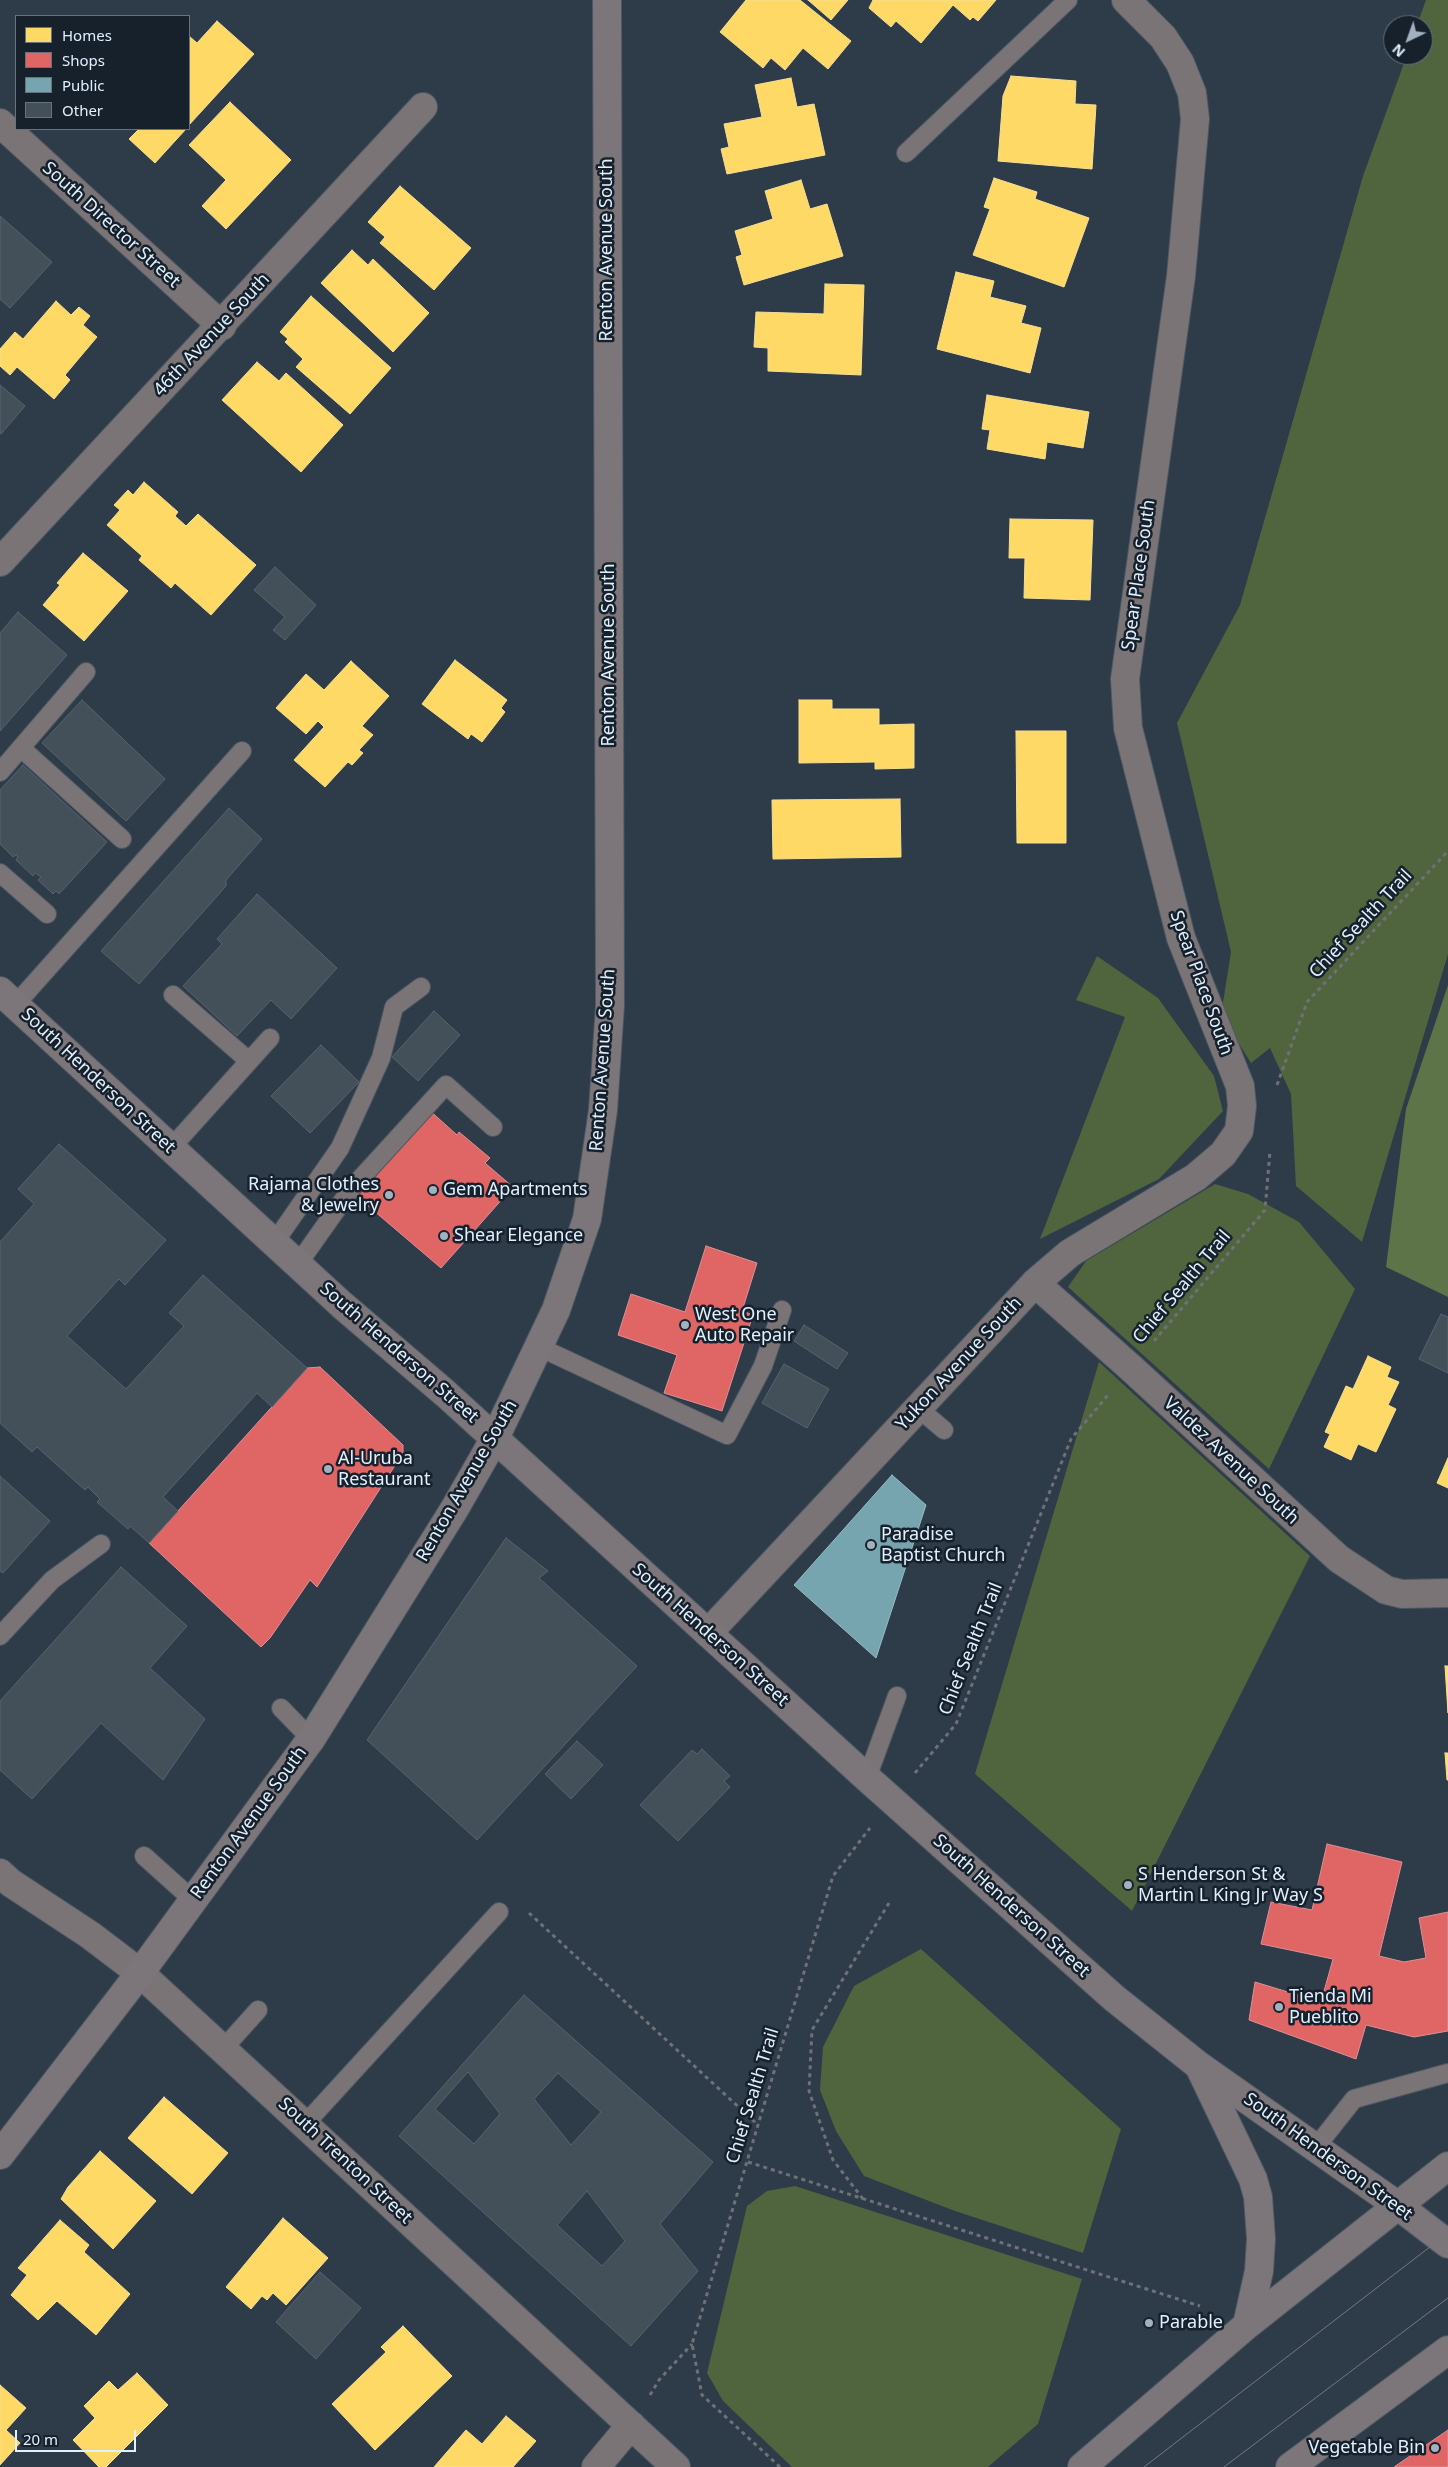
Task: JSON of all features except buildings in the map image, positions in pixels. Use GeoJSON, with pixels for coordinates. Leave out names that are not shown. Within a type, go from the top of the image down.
{"type":"FeatureCollection","features":[{"type":"Feature","properties":{"kind":"main road","name":"Renton Avenue South"},"geometry":{"type":"LineString","coordinates":[[0,2154],[140,1973],[311,1739],[456,1508],[495,1438],[556,1310],[587,1219],[603,1110],[610,1005],[607,0]]}},
{"type":"Feature","properties":{"kind":"main road","name":"South Henderson Street"},"geometry":{"type":"LineString","coordinates":[[8,998],[298,1264],[495,1438],[867,1778],[1114,1998],[1198,2065],[1316,2147],[1448,2244]]}},
{"type":"Feature","properties":{"kind":"main road"},"geometry":{"type":"LineString","coordinates":[[1198,2065],[1253,2179],[1258,2197],[1261,2239],[1259,2271],[1247,2324]]}},
{"type":"Feature","properties":{"kind":"main road"},"geometry":{"type":"LineString","coordinates":[[1082,2467],[1247,2324],[1448,2166]]}},
{"type":"Feature","properties":{"kind":"main road"},"geometry":{"type":"LineString","coordinates":[[1290,2467],[1448,2350]]}},
{"type":"Feature","properties":{"kind":"street","name":"Spear Place South"},"geometry":{"type":"LineString","coordinates":[[1136,9],[1163,37],[1180,63],[1192,93],[1195,119],[1181,276],[1125,679],[1128,728],[1181,938],[1240,1086],[1242,1106],[1238,1131]]}},
{"type":"Feature","properties":{"kind":"street","name":"46th Avenue South"},"geometry":{"type":"LineString","coordinates":[[0,562],[222,326],[423,107]]}},
{"type":"Feature","properties":{"kind":"street","name":"South Director Street"},"geometry":{"type":"LineString","coordinates":[[0,123],[222,326]]}},
{"type":"Feature","properties":{"kind":"street","name":"Yukon Avenue South"},"geometry":{"type":"LineString","coordinates":[[708,1633],[917,1407],[1035,1284],[1070,1253],[1196,1177],[1223,1154],[1238,1131]]}},
{"type":"Feature","properties":{"kind":"street","name":"Valdez Avenue South"},"geometry":{"type":"LineString","coordinates":[[1035,1284],[1131,1368],[1339,1559],[1386,1590],[1402,1594],[1448,1593]]}},
{"type":"Feature","properties":{"kind":"street","name":"South Trenton Street"},"geometry":{"type":"LineString","coordinates":[[0,1873],[11,1883],[90,1935],[140,1973],[676,2467]]}},
{"type":"Feature","properties":{"kind":"street"},"geometry":{"type":"LineString","coordinates":[[596,2467],[631,2426]]}},
{"type":"Feature","properties":{"kind":"lane"},"geometry":{"type":"LineString","coordinates":[[906,153],[1068,0]]}},
{"type":"Feature","properties":{"kind":"lane"},"geometry":{"type":"LineString","coordinates":[[0,772],[86,672]]}},
{"type":"Feature","properties":{"kind":"lane"},"geometry":{"type":"LineString","coordinates":[[21,748],[122,838]]}},
{"type":"Feature","properties":{"kind":"lane"},"geometry":{"type":"LineString","coordinates":[[8,998],[242,751]]}},
{"type":"Feature","properties":{"kind":"lane"},"geometry":{"type":"LineString","coordinates":[[0,873],[47,914]]}},
{"type":"Feature","properties":{"kind":"lane"},"geometry":{"type":"LineString","coordinates":[[274,1242],[340,1148],[381,1058],[394,1007],[421,987]]}},
{"type":"Feature","properties":{"kind":"lane"},"geometry":{"type":"LineString","coordinates":[[173,995],[249,1061]]}},
{"type":"Feature","properties":{"kind":"lane"},"geometry":{"type":"LineString","coordinates":[[172,1148],[270,1038]]}},
{"type":"Feature","properties":{"kind":"lane"},"geometry":{"type":"LineString","coordinates":[[298,1264],[350,1189],[446,1085],[493,1127]]}},
{"type":"Feature","properties":{"kind":"lane"},"geometry":{"type":"LineString","coordinates":[[539,1347],[727,1435],[763,1366],[782,1310]]}},
{"type":"Feature","properties":{"kind":"lane"},"geometry":{"type":"LineString","coordinates":[[917,1407],[944,1430]]}},
{"type":"Feature","properties":{"kind":"lane"},"geometry":{"type":"LineString","coordinates":[[0,1636],[52,1580],[101,1544]]}},
{"type":"Feature","properties":{"kind":"lane"},"geometry":{"type":"LineString","coordinates":[[867,1778],[897,1696]]}},
{"type":"Feature","properties":{"kind":"lane"},"geometry":{"type":"LineString","coordinates":[[281,1708],[311,1739]]}},
{"type":"Feature","properties":{"kind":"lane"},"geometry":{"type":"LineString","coordinates":[[144,1856],[193,1900]]}},
{"type":"Feature","properties":{"kind":"lane"},"geometry":{"type":"LineString","coordinates":[[304,2124],[499,1912]]}},
{"type":"Feature","properties":{"kind":"lane"},"geometry":{"type":"LineString","coordinates":[[223,2049],[258,2010]]}},
{"type":"Feature","properties":{"kind":"lane"},"geometry":{"type":"LineString","coordinates":[[1316,2147],[1354,2099],[1448,2073]]}},
{"type":"Feature","properties":{"kind":"path","name":"Chief Sealth Trail"},"geometry":{"type":"LineString","coordinates":[[1276,1089],[1307,1002],[1448,851]]}},
{"type":"Feature","properties":{"kind":"path","name":"Chief Sealth Trail"},"geometry":{"type":"LineString","coordinates":[[932,1753],[956,1724],[1071,1439],[1264,1210],[1270,1146]]}},
{"type":"Feature","properties":{"kind":"path","name":"Chief Sealth Trail"},"geometry":{"type":"LineString","coordinates":[[659,2380],[692,2344],[833,1876],[846,1859]]}},
{"type":"Feature","properties":{"kind":"path"},"geometry":{"type":"LineString","coordinates":[[499,1912],[513,1897],[758,2125]]}},
{"type":"Feature","properties":{"kind":"path"},"geometry":{"type":"LineString","coordinates":[[864,2200],[833,2160],[809,2091],[812,2030],[889,1903]]}},
{"type":"Feature","properties":{"kind":"path"},"geometry":{"type":"LineString","coordinates":[[748,2162],[1200,2306]]}},
{"type":"Feature","properties":{"kind":"path","name":"Chief Sealth Trail"},"geometry":{"type":"LineString","coordinates":[[692,2344],[702,2395],[780,2467]]}},
{"type":"Feature","properties":{"kind":"green space"},"geometry":{"type":"Polygon","coordinates":[[[1426,0],[1448,0],[1448,954],[1362,1242],[1296,1186],[1291,1094],[1270,1048],[1251,1063],[1221,1015],[1231,952],[1177,723],[1240,605],[1363,176],[1403,65],[1433,65],[1433,15],[1421,15],[1426,0]]]}},
{"type":"Feature","properties":{"kind":"green space"},"geometry":{"type":"Polygon","coordinates":[[[1097,956],[1158,998],[1214,1076],[1223,1111],[1159,1179],[1040,1239],[1125,1017],[1076,1000],[1097,956]]]}},
{"type":"Feature","properties":{"kind":"green space"},"geometry":{"type":"Polygon","coordinates":[[[1448,985],[1448,1297],[1386,1267],[1406,1109],[1448,985]]]}},
{"type":"Feature","properties":{"kind":"green space"},"geometry":{"type":"Polygon","coordinates":[[[1215,1184],[1248,1194],[1299,1222],[1355,1289],[1269,1469],[1068,1287],[1086,1261],[1215,1184]]]}},
{"type":"Feature","properties":{"kind":"green space"},"geometry":{"type":"Polygon","coordinates":[[[1099,1362],[1310,1556],[1132,1911],[975,1774],[1099,1362]]]}},
{"type":"Feature","properties":{"kind":"green space"},"geometry":{"type":"Polygon","coordinates":[[[921,1949],[1121,2129],[1083,2253],[955,2211],[864,2176],[836,2131],[820,2090],[823,2047],[854,1986],[921,1949]]]}},
{"type":"Feature","properties":{"kind":"green space"},"geometry":{"type":"Polygon","coordinates":[[[795,2186],[1082,2279],[1038,2424],[988,2467],[792,2467],[723,2401],[707,2373],[747,2206],[767,2191],[795,2186]]]}},
{"type":"Feature","properties":{"kind":"tram line"},"geometry":{"type":"LineString","coordinates":[[1144,2467],[1448,2233]]}},
{"type":"Feature","properties":{"kind":"tram line"},"geometry":{"type":"LineString","coordinates":[[1224,2467],[1448,2298]]}},
{"type":"Feature","properties":{"kind":"place","name":"Gem Apartments"},"geometry":{"type":"Point","coordinates":[433,1190]}},
{"type":"Feature","properties":{"kind":"place","name":"Rajama Clothes & Jewelry"},"geometry":{"type":"Point","coordinates":[389,1195]}},
{"type":"Feature","properties":{"kind":"place","name":"Shear Elegance"},"geometry":{"type":"Point","coordinates":[444,1236]}},
{"type":"Feature","properties":{"kind":"place","name":"West One Auto Repair"},"geometry":{"type":"Point","coordinates":[685,1325]}},
{"type":"Feature","properties":{"kind":"place","name":"Al-Uruba Restaurant"},"geometry":{"type":"Point","coordinates":[328,1469]}},
{"type":"Feature","properties":{"kind":"place","name":"Paradise Baptist Church"},"geometry":{"type":"Point","coordinates":[871,1545]}},
{"type":"Feature","properties":{"kind":"place","name":"S Henderson St & Martin L King Jr Way S"},"geometry":{"type":"Point","coordinates":[1128,1885]}},
{"type":"Feature","properties":{"kind":"place","name":"Tienda Mi Pueblito"},"geometry":{"type":"Point","coordinates":[1279,2007]}},
{"type":"Feature","properties":{"kind":"place","name":"Parable"},"geometry":{"type":"Point","coordinates":[1149,2323]}},
{"type":"Feature","properties":{"kind":"place","name":"Vegetable Bin"},"geometry":{"type":"Point","coordinates":[1435,2448]}}]}
